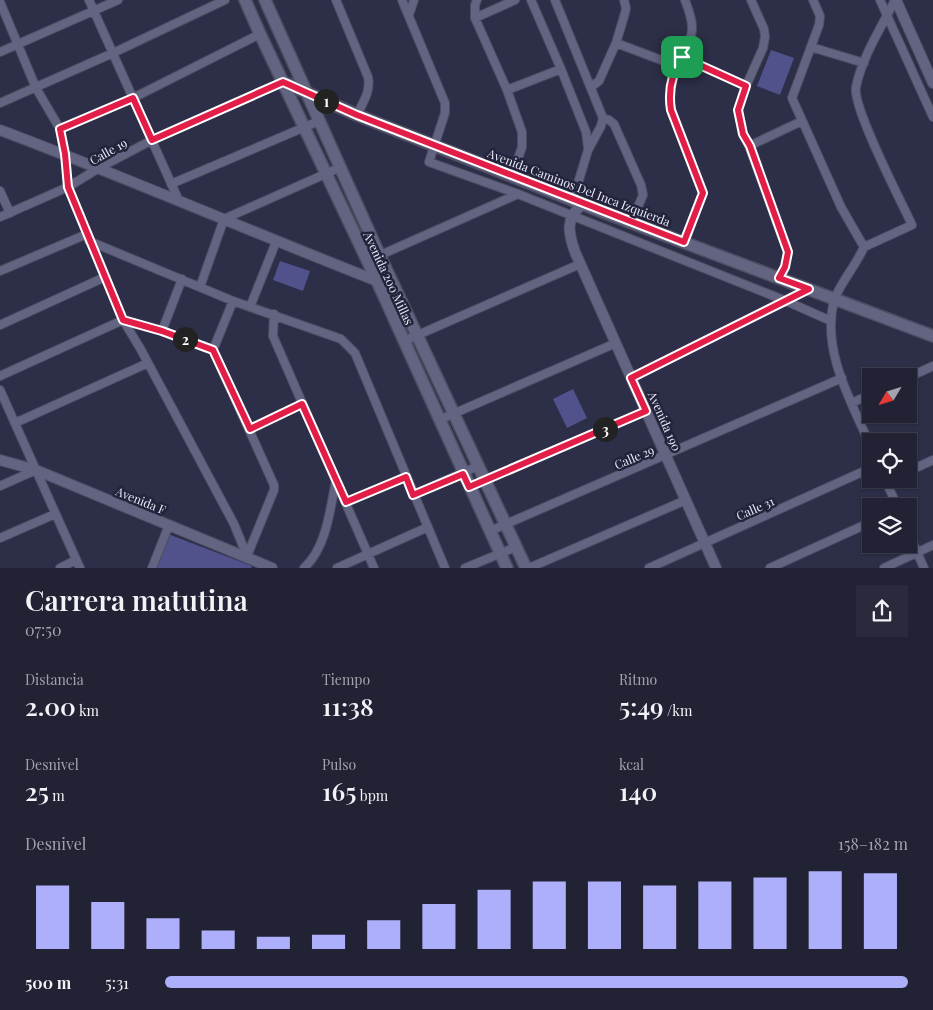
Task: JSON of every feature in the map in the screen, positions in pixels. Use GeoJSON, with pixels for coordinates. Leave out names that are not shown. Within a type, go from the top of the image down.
{"type":"FeatureCollection","features":[{"type":"Feature","properties":{"kind":"main road","name":"Avenida 200 Millas"},"geometry":{"type":"LineString","coordinates":[[245,0],[325,174],[377,281],[507,568]]}},
{"type":"Feature","properties":{"kind":"main road","name":"Avenida 200 Millas"},"geometry":{"type":"LineString","coordinates":[[265,0],[380,256],[516,547],[528,568]]}},
{"type":"Feature","properties":{"kind":"main road","name":"Avenida Caminos Del Inca Izquierda"},"geometry":{"type":"LineString","coordinates":[[283,82],[357,115],[631,223],[933,336]]}},
{"type":"Feature","properties":{"kind":"street"},"geometry":{"type":"LineString","coordinates":[[89,0],[179,200]]}},
{"type":"Feature","properties":{"kind":"street"},"geometry":{"type":"LineString","coordinates":[[0,52],[118,0]]}},
{"type":"Feature","properties":{"kind":"street"},"geometry":{"type":"LineString","coordinates":[[0,103],[113,53],[225,0]]}},
{"type":"Feature","properties":{"kind":"street"},"geometry":{"type":"LineString","coordinates":[[336,0],[370,85],[357,115]]}},
{"type":"Feature","properties":{"kind":"street"},"geometry":{"type":"LineString","coordinates":[[402,0],[445,103],[445,113],[429,162],[518,194],[831,320]]}},
{"type":"Feature","properties":{"kind":"street"},"geometry":{"type":"LineString","coordinates":[[409,15],[414,0]]}},
{"type":"Feature","properties":{"kind":"street"},"geometry":{"type":"LineString","coordinates":[[477,0],[475,18],[522,132],[523,140],[512,176]]}},
{"type":"Feature","properties":{"kind":"street"},"geometry":{"type":"LineString","coordinates":[[475,18],[515,0]]}},
{"type":"Feature","properties":{"kind":"street"},"geometry":{"type":"LineString","coordinates":[[531,0],[586,132],[588,150]]}},
{"type":"Feature","properties":{"kind":"street"},"geometry":{"type":"LineString","coordinates":[[555,0],[603,118],[614,124],[641,185],[642,195],[631,223]]}},
{"type":"Feature","properties":{"kind":"street"},"geometry":{"type":"LineString","coordinates":[[591,87],[599,81],[616,43],[625,13],[624,0]]}},
{"type":"Feature","properties":{"kind":"street"},"geometry":{"type":"LineString","coordinates":[[684,242],[703,193],[671,110],[669,100],[670,88],[677,66],[692,28],[685,0]]}},
{"type":"Feature","properties":{"kind":"street"},"geometry":{"type":"LineString","coordinates":[[751,0],[764,29],[763,48],[746,86],[738,110],[743,134],[750,146],[788,252],[785,267],[779,278]]}},
{"type":"Feature","properties":{"kind":"street"},"geometry":{"type":"LineString","coordinates":[[813,0],[820,16],[819,25],[792,98],[841,207],[864,247]]}},
{"type":"Feature","properties":{"kind":"street"},"geometry":{"type":"LineString","coordinates":[[880,0],[933,117]]}},
{"type":"Feature","properties":{"kind":"street"},"geometry":{"type":"LineString","coordinates":[[865,433],[842,378],[836,356],[831,320],[835,299],[864,247],[912,224],[860,111],[855,89],[864,63],[895,0]]}},
{"type":"Feature","properties":{"kind":"street"},"geometry":{"type":"LineString","coordinates":[[895,0],[933,83]]}},
{"type":"Feature","properties":{"kind":"street"},"geometry":{"type":"LineString","coordinates":[[0,2],[36,88],[60,129],[65,154],[68,187],[123,320],[234,524],[248,556]]}},
{"type":"Feature","properties":{"kind":"street"},"geometry":{"type":"LineString","coordinates":[[60,129],[133,98],[260,34]]}},
{"type":"Feature","properties":{"kind":"street"},"geometry":{"type":"LineString","coordinates":[[616,43],[677,66]]}},
{"type":"Feature","properties":{"kind":"street"},"geometry":{"type":"LineString","coordinates":[[811,46],[864,63]]}},
{"type":"Feature","properties":{"kind":"street"},"geometry":{"type":"LineString","coordinates":[[682,57],[746,86]]}},
{"type":"Feature","properties":{"kind":"street"},"geometry":{"type":"LineString","coordinates":[[506,90],[561,69]]}},
{"type":"Feature","properties":{"kind":"street","name":"Calle 19"},"geometry":{"type":"LineString","coordinates":[[0,218],[68,187],[152,140],[283,82]]}},
{"type":"Feature","properties":{"kind":"street"},"geometry":{"type":"LineString","coordinates":[[572,216],[578,202],[588,150],[603,118]]}},
{"type":"Feature","properties":{"kind":"street"},"geometry":{"type":"LineString","coordinates":[[171,184],[319,120]]}},
{"type":"Feature","properties":{"kind":"street"},"geometry":{"type":"LineString","coordinates":[[750,146],[802,121]]}},
{"type":"Feature","properties":{"kind":"street"},"geometry":{"type":"LineString","coordinates":[[0,130],[65,154],[276,242],[395,288]]}},
{"type":"Feature","properties":{"kind":"street"},"geometry":{"type":"LineString","coordinates":[[200,287],[224,219],[341,167]]}},
{"type":"Feature","properties":{"kind":"street"},"geometry":{"type":"LineString","coordinates":[[0,192],[10,213]]}},
{"type":"Feature","properties":{"kind":"street"},"geometry":{"type":"LineString","coordinates":[[367,261],[518,194]]}},
{"type":"Feature","properties":{"kind":"street","name":"Avenida 190"},"geometry":{"type":"LineString","coordinates":[[572,216],[570,233],[580,264],[716,568]]}},
{"type":"Feature","properties":{"kind":"street"},"geometry":{"type":"LineString","coordinates":[[0,271],[88,237],[233,301],[341,339],[355,353],[445,568]]}},
{"type":"Feature","properties":{"kind":"street"},"geometry":{"type":"LineString","coordinates":[[250,307],[276,242]]}},
{"type":"Feature","properties":{"kind":"street"},"geometry":{"type":"LineString","coordinates":[[404,342],[580,264]]}},
{"type":"Feature","properties":{"kind":"street"},"geometry":{"type":"LineString","coordinates":[[0,325],[104,277]]}},
{"type":"Feature","properties":{"kind":"street"},"geometry":{"type":"LineString","coordinates":[[162,331],[182,280]]}},
{"type":"Feature","properties":{"kind":"street"},"geometry":{"type":"LineString","coordinates":[[631,378],[809,289]]}},
{"type":"Feature","properties":{"kind":"street"},"geometry":{"type":"LineString","coordinates":[[213,350],[233,301]]}},
{"type":"Feature","properties":{"kind":"street"},"geometry":{"type":"LineString","coordinates":[[274,314],[273,336],[374,568]]}},
{"type":"Feature","properties":{"kind":"street"},"geometry":{"type":"LineString","coordinates":[[0,376],[123,320],[162,331],[213,350],[250,429],[272,480],[274,490],[248,556]]}},
{"type":"Feature","properties":{"kind":"street"},"geometry":{"type":"LineString","coordinates":[[439,420],[616,343]]}},
{"type":"Feature","properties":{"kind":"street"},"geometry":{"type":"LineString","coordinates":[[15,423],[148,363]]}},
{"type":"Feature","properties":{"kind":"street"},"geometry":{"type":"LineString","coordinates":[[918,373],[933,366]]}},
{"type":"Feature","properties":{"kind":"street","name":"Calle 29"},"geometry":{"type":"LineString","coordinates":[[490,531],[842,378]]}},
{"type":"Feature","properties":{"kind":"street"},"geometry":{"type":"LineString","coordinates":[[0,390],[78,564],[60,568]]}},
{"type":"Feature","properties":{"kind":"street"},"geometry":{"type":"LineString","coordinates":[[852,403],[862,398]]}},
{"type":"Feature","properties":{"kind":"street"},"geometry":{"type":"LineString","coordinates":[[250,429],[302,404]]}},
{"type":"Feature","properties":{"kind":"street"},"geometry":{"type":"LineString","coordinates":[[469,487],[646,411]]}},
{"type":"Feature","properties":{"kind":"street","name":"Avenida F"},"geometry":{"type":"LineString","coordinates":[[0,460],[36,470],[248,556],[260,565],[272,568]]}},
{"type":"Feature","properties":{"kind":"street"},"geometry":{"type":"LineString","coordinates":[[917,467],[933,460]]}},
{"type":"Feature","properties":{"kind":"street"},"geometry":{"type":"LineString","coordinates":[[413,495],[478,466]]}},
{"type":"Feature","properties":{"kind":"street"},"geometry":{"type":"LineString","coordinates":[[0,486],[36,470]]}},
{"type":"Feature","properties":{"kind":"street","name":"Calle 31"},"geometry":{"type":"LineString","coordinates":[[649,568],[862,472]]}},
{"type":"Feature","properties":{"kind":"street"},"geometry":{"type":"LineString","coordinates":[[346,502],[406,477]]}},
{"type":"Feature","properties":{"kind":"street"},"geometry":{"type":"LineString","coordinates":[[304,568],[321,542],[336,480]]}},
{"type":"Feature","properties":{"kind":"street"},"geometry":{"type":"LineString","coordinates":[[528,568],[686,500]]}},
{"type":"Feature","properties":{"kind":"street"},"geometry":{"type":"LineString","coordinates":[[0,538],[55,514]]}},
{"type":"Feature","properties":{"kind":"street"},"geometry":{"type":"LineString","coordinates":[[152,568],[169,525]]}},
{"type":"Feature","properties":{"kind":"street"},"geometry":{"type":"LineString","coordinates":[[770,568],[862,526]]}},
{"type":"Feature","properties":{"kind":"street"},"geometry":{"type":"LineString","coordinates":[[337,568],[428,527]]}},
{"type":"Feature","properties":{"kind":"street"},"geometry":{"type":"LineString","coordinates":[[884,568],[933,545]]}},
{"type":"Feature","properties":{"kind":"street"},"geometry":{"type":"LineString","coordinates":[[465,568],[516,547]]}},
{"type":"Feature","properties":{"kind":"street"},"geometry":{"type":"LineString","coordinates":[[917,553],[924,568]]}},
{"type":"Feature","properties":{"kind":"shaded area"},"geometry":{"type":"Polygon","coordinates":[[[771,50],[794,58],[780,95],[757,86],[771,50]]]}},
{"type":"Feature","properties":{"kind":"shaded area"},"geometry":{"type":"Polygon","coordinates":[[[280,261],[310,271],[303,291],[273,280],[280,261]]]}},
{"type":"Feature","properties":{"kind":"shaded area"},"geometry":{"type":"Polygon","coordinates":[[[573,389],[587,418],[567,428],[553,399],[573,389]]]}},
{"type":"Feature","properties":{"kind":"shaded area"},"geometry":{"type":"Polygon","coordinates":[[[168,534],[252,566],[251,568],[154,568],[168,534]]]}},
{"type":"Feature","properties":{"kind":"route"},"geometry":{"type":"LineString","coordinates":[[682,57],[746,86],[738,110],[739,119],[788,252],[785,267],[779,278],[809,289],[631,378],[646,411],[469,487],[463,474],[413,495],[406,477],[346,502],[302,404],[250,429],[213,350],[162,331],[123,320],[68,187],[65,154],[60,129],[133,98],[152,140],[283,82],[357,115],[600,211],[684,242],[703,193],[671,110],[669,100],[670,88],[682,57]]}}]}
